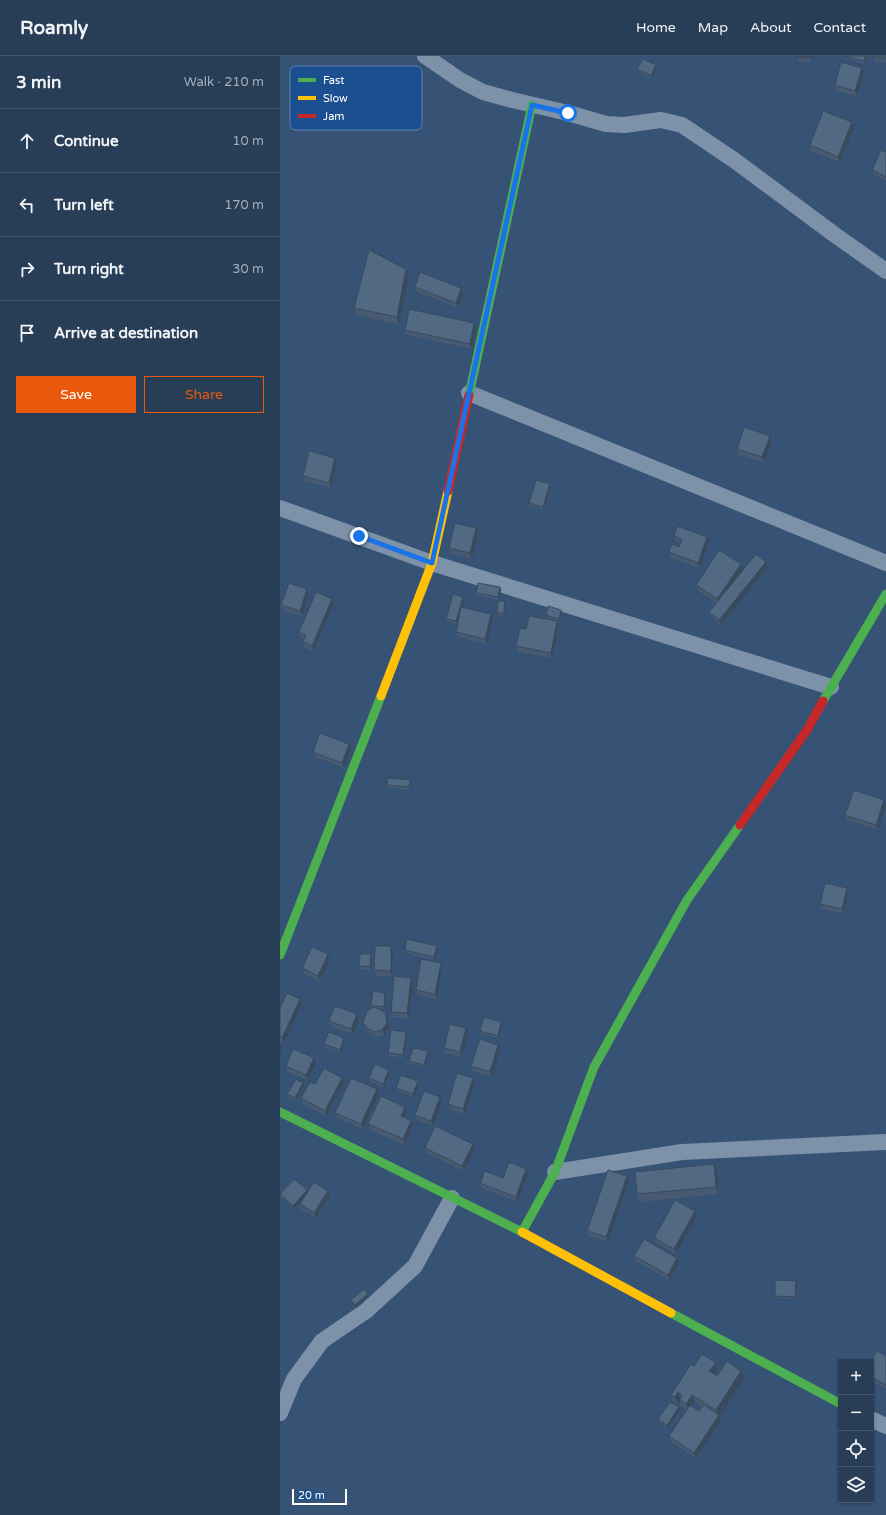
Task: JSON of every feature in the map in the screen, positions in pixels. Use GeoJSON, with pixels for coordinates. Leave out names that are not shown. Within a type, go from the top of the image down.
{"type":"FeatureCollection","features":[{"type":"Feature","properties":{"kind":"street"},"geometry":{"type":"LineString","coordinates":[[425,56],[460,80],[483,92],[606,124],[624,125],[661,120],[682,125],[734,160],[886,271]]}},
{"type":"Feature","properties":{"kind":"street"},"geometry":{"type":"LineString","coordinates":[[280,955],[432,563],[532,105]]}},
{"type":"Feature","properties":{"kind":"street"},"geometry":{"type":"LineString","coordinates":[[469,394],[886,563]]}},
{"type":"Feature","properties":{"kind":"street"},"geometry":{"type":"LineString","coordinates":[[280,508],[432,563],[831,686]]}},
{"type":"Feature","properties":{"kind":"street"},"geometry":{"type":"LineString","coordinates":[[522,1232],[555,1172],[594,1067],[687,900],[808,730],[831,686],[886,594]]}},
{"type":"Feature","properties":{"kind":"street"},"geometry":{"type":"LineString","coordinates":[[280,1112],[522,1232],[788,1377],[838,1402]]}},
{"type":"Feature","properties":{"kind":"street"},"geometry":{"type":"LineString","coordinates":[[555,1172],[682,1152],[886,1142]]}},
{"type":"Feature","properties":{"kind":"street"},"geometry":{"type":"LineString","coordinates":[[280,1413],[294,1379],[322,1341],[366,1311],[415,1266],[452,1198]]}},
{"type":"Feature","properties":{"kind":"street"},"geometry":{"type":"LineString","coordinates":[[874,1420],[886,1426]]}},
{"type":"Feature","properties":{"kind":"building"},"geometry":{"type":"Polygon","coordinates":[[[810,56],[810,57],[797,57],[810,56]]]}},
{"type":"Feature","properties":{"kind":"building"},"geometry":{"type":"Polygon","coordinates":[[[847,56],[865,56],[864,61],[847,56]]]}},
{"type":"Feature","properties":{"kind":"building"},"geometry":{"type":"Polygon","coordinates":[[[886,56],[886,58],[873,57],[886,56]]]}},
{"type":"Feature","properties":{"kind":"building"},"geometry":{"type":"Polygon","coordinates":[[[643,59],[656,65],[651,75],[637,69],[643,59]]]}},
{"type":"Feature","properties":{"kind":"building"},"geometry":{"type":"Polygon","coordinates":[[[841,62],[862,68],[855,91],[835,85],[841,62]]]}},
{"type":"Feature","properties":{"kind":"building"},"geometry":{"type":"Polygon","coordinates":[[[823,111],[852,122],[838,157],[810,145],[823,111]]]}},
{"type":"Feature","properties":{"kind":"building"},"geometry":{"type":"Polygon","coordinates":[[[881,150],[886,152],[886,177],[872,170],[881,150]]]}},
{"type":"Feature","properties":{"kind":"building"},"geometry":{"type":"Polygon","coordinates":[[[369,250],[406,269],[397,317],[354,308],[369,250]]]}},
{"type":"Feature","properties":{"kind":"building"},"geometry":{"type":"Polygon","coordinates":[[[420,272],[461,288],[456,303],[415,287],[420,272]]]}},
{"type":"Feature","properties":{"kind":"building"},"geometry":{"type":"Polygon","coordinates":[[[409,309],[474,323],[470,344],[405,330],[409,309]]]}},
{"type":"Feature","properties":{"kind":"building"},"geometry":{"type":"Polygon","coordinates":[[[744,427],[770,436],[762,457],[737,449],[744,427]]]}},
{"type":"Feature","properties":{"kind":"building"},"geometry":{"type":"Polygon","coordinates":[[[309,451],[335,458],[329,483],[303,476],[309,451]]]}},
{"type":"Feature","properties":{"kind":"building"},"geometry":{"type":"Polygon","coordinates":[[[536,480],[550,484],[543,507],[529,503],[536,480]]]}},
{"type":"Feature","properties":{"kind":"building"},"geometry":{"type":"Polygon","coordinates":[[[455,523],[476,528],[470,553],[449,548],[455,523]]]}},
{"type":"Feature","properties":{"kind":"building"},"geometry":{"type":"Polygon","coordinates":[[[677,526],[707,537],[698,563],[669,552],[672,544],[679,547],[682,539],[674,536],[677,526]]]}},
{"type":"Feature","properties":{"kind":"building"},"geometry":{"type":"Polygon","coordinates":[[[719,550],[741,564],[717,599],[696,585],[719,550]]]}},
{"type":"Feature","properties":{"kind":"building"},"geometry":{"type":"Polygon","coordinates":[[[756,554],[766,562],[719,620],[709,612],[756,554]]]}},
{"type":"Feature","properties":{"kind":"building"},"geometry":{"type":"Polygon","coordinates":[[[289,583],[307,589],[300,611],[281,605],[289,583]]]}},
{"type":"Feature","properties":{"kind":"building"},"geometry":{"type":"Polygon","coordinates":[[[478,583],[500,587],[498,597],[476,593],[478,583]]]}},
{"type":"Feature","properties":{"kind":"building"},"geometry":{"type":"Polygon","coordinates":[[[316,592],[332,599],[312,646],[303,642],[306,635],[299,632],[316,592]]]}},
{"type":"Feature","properties":{"kind":"building"},"geometry":{"type":"Polygon","coordinates":[[[453,594],[463,597],[456,621],[446,619],[453,594]]]}},
{"type":"Feature","properties":{"kind":"building"},"geometry":{"type":"Polygon","coordinates":[[[498,601],[505,601],[504,613],[497,613],[498,601]]]}},
{"type":"Feature","properties":{"kind":"building"},"geometry":{"type":"Polygon","coordinates":[[[548,606],[561,610],[559,619],[546,615],[548,606]]]}},
{"type":"Feature","properties":{"kind":"building"},"geometry":{"type":"Polygon","coordinates":[[[461,607],[491,614],[485,639],[456,632],[461,607]]]}},
{"type":"Feature","properties":{"kind":"building"},"geometry":{"type":"Polygon","coordinates":[[[529,616],[557,621],[551,653],[516,646],[520,628],[526,629],[529,616]]]}},
{"type":"Feature","properties":{"kind":"building"},"geometry":{"type":"Polygon","coordinates":[[[320,733],[349,744],[342,763],[313,752],[320,733]]]}},
{"type":"Feature","properties":{"kind":"building"},"geometry":{"type":"Polygon","coordinates":[[[388,778],[410,780],[409,787],[387,785],[388,778]]]}},
{"type":"Feature","properties":{"kind":"building"},"geometry":{"type":"Polygon","coordinates":[[[854,790],[884,800],[876,825],[845,815],[854,790]]]}},
{"type":"Feature","properties":{"kind":"building"},"geometry":{"type":"Polygon","coordinates":[[[825,883],[847,888],[842,909],[820,904],[825,883]]]}},
{"type":"Feature","properties":{"kind":"building"},"geometry":{"type":"Polygon","coordinates":[[[407,939],[437,946],[434,957],[405,950],[407,939]]]}},
{"type":"Feature","properties":{"kind":"building"},"geometry":{"type":"Polygon","coordinates":[[[375,946],[391,946],[391,971],[374,970],[375,946]]]}},
{"type":"Feature","properties":{"kind":"building"},"geometry":{"type":"Polygon","coordinates":[[[312,947],[328,954],[318,976],[302,968],[312,947]]]}},
{"type":"Feature","properties":{"kind":"building"},"geometry":{"type":"Polygon","coordinates":[[[360,954],[371,954],[370,967],[359,966],[360,954]]]}},
{"type":"Feature","properties":{"kind":"building"},"geometry":{"type":"Polygon","coordinates":[[[421,959],[441,963],[435,994],[416,990],[421,959]]]}},
{"type":"Feature","properties":{"kind":"building"},"geometry":{"type":"Polygon","coordinates":[[[394,976],[411,978],[407,1013],[391,1012],[394,976]]]}},
{"type":"Feature","properties":{"kind":"building"},"geometry":{"type":"Polygon","coordinates":[[[373,991],[385,993],[384,1007],[371,1005],[373,991]]]}},
{"type":"Feature","properties":{"kind":"building"},"geometry":{"type":"Polygon","coordinates":[[[287,993],[300,999],[282,1038],[280,1037],[280,1008],[287,993]]]}},
{"type":"Feature","properties":{"kind":"building"},"geometry":{"type":"Polygon","coordinates":[[[335,1006],[357,1014],[351,1029],[329,1021],[335,1006]]]}},
{"type":"Feature","properties":{"kind":"building"},"geometry":{"type":"Polygon","coordinates":[[[374,1007],[385,1012],[387,1023],[382,1030],[375,1032],[368,1029],[363,1022],[367,1011],[374,1007]]]}},
{"type":"Feature","properties":{"kind":"building"},"geometry":{"type":"Polygon","coordinates":[[[484,1017],[501,1022],[498,1036],[480,1031],[484,1017]]]}},
{"type":"Feature","properties":{"kind":"building"},"geometry":{"type":"Polygon","coordinates":[[[450,1024],[466,1028],[460,1052],[444,1048],[450,1024]]]}},
{"type":"Feature","properties":{"kind":"building"},"geometry":{"type":"Polygon","coordinates":[[[391,1030],[406,1032],[403,1055],[388,1053],[391,1030]]]}},
{"type":"Feature","properties":{"kind":"building"},"geometry":{"type":"Polygon","coordinates":[[[329,1032],[344,1038],[340,1050],[324,1044],[329,1032]]]}},
{"type":"Feature","properties":{"kind":"building"},"geometry":{"type":"Polygon","coordinates":[[[480,1039],[498,1045],[490,1072],[471,1066],[480,1039]]]}},
{"type":"Feature","properties":{"kind":"building"},"geometry":{"type":"Polygon","coordinates":[[[413,1048],[428,1051],[424,1065],[409,1061],[413,1048]]]}},
{"type":"Feature","properties":{"kind":"building"},"geometry":{"type":"Polygon","coordinates":[[[293,1049],[314,1058],[306,1075],[286,1066],[293,1049]]]}},
{"type":"Feature","properties":{"kind":"building"},"geometry":{"type":"Polygon","coordinates":[[[375,1064],[389,1070],[383,1084],[369,1078],[375,1064]]]}},
{"type":"Feature","properties":{"kind":"building"},"geometry":{"type":"Polygon","coordinates":[[[324,1068],[342,1078],[325,1111],[301,1098],[310,1082],[315,1084],[324,1068]]]}},
{"type":"Feature","properties":{"kind":"building"},"geometry":{"type":"Polygon","coordinates":[[[457,1073],[473,1078],[463,1109],[448,1104],[457,1073]]]}},
{"type":"Feature","properties":{"kind":"building"},"geometry":{"type":"Polygon","coordinates":[[[401,1075],[418,1081],[413,1094],[396,1088],[401,1075]]]}},
{"type":"Feature","properties":{"kind":"building"},"geometry":{"type":"Polygon","coordinates":[[[351,1078],[377,1089],[361,1124],[335,1113],[351,1078]]]}},
{"type":"Feature","properties":{"kind":"building"},"geometry":{"type":"Polygon","coordinates":[[[296,1079],[303,1083],[295,1098],[287,1094],[296,1079]]]}},
{"type":"Feature","properties":{"kind":"building"},"geometry":{"type":"Polygon","coordinates":[[[424,1091],[440,1097],[431,1121],[415,1115],[424,1091]]]}},
{"type":"Feature","properties":{"kind":"building"},"geometry":{"type":"Polygon","coordinates":[[[381,1096],[405,1107],[401,1116],[411,1121],[403,1139],[368,1124],[381,1096]]]}},
{"type":"Feature","properties":{"kind":"building"},"geometry":{"type":"Polygon","coordinates":[[[435,1126],[473,1144],[462,1166],[425,1148],[435,1126]]]}},
{"type":"Feature","properties":{"kind":"building"},"geometry":{"type":"Polygon","coordinates":[[[509,1162],[526,1169],[516,1197],[480,1183],[485,1171],[503,1178],[509,1162]]]}},
{"type":"Feature","properties":{"kind":"building"},"geometry":{"type":"Polygon","coordinates":[[[714,1164],[716,1187],[637,1194],[635,1172],[714,1164]]]}},
{"type":"Feature","properties":{"kind":"building"},"geometry":{"type":"Polygon","coordinates":[[[608,1170],[627,1176],[606,1237],[587,1231],[608,1170]]]}},
{"type":"Feature","properties":{"kind":"building"},"geometry":{"type":"Polygon","coordinates":[[[294,1179],[307,1190],[293,1206],[280,1194],[294,1179]]]}},
{"type":"Feature","properties":{"kind":"building"},"geometry":{"type":"Polygon","coordinates":[[[314,1182],[328,1191],[314,1213],[300,1204],[314,1182]]]}},
{"type":"Feature","properties":{"kind":"building"},"geometry":{"type":"Polygon","coordinates":[[[675,1200],[695,1211],[674,1249],[654,1238],[675,1200]]]}},
{"type":"Feature","properties":{"kind":"building"},"geometry":{"type":"Polygon","coordinates":[[[644,1239],[677,1258],[668,1275],[634,1256],[644,1239]]]}},
{"type":"Feature","properties":{"kind":"building"},"geometry":{"type":"Polygon","coordinates":[[[775,1280],[796,1281],[795,1297],[775,1296],[775,1280]]]}},
{"type":"Feature","properties":{"kind":"building"},"geometry":{"type":"Polygon","coordinates":[[[364,1289],[368,1294],[355,1305],[351,1300],[364,1289]]]}},
{"type":"Feature","properties":{"kind":"building"},"geometry":{"type":"Polygon","coordinates":[[[877,1351],[886,1356],[886,1385],[874,1379],[873,1359],[877,1351]]]}},
{"type":"Feature","properties":{"kind":"building"},"geometry":{"type":"Polygon","coordinates":[[[702,1354],[716,1363],[709,1371],[717,1376],[727,1361],[741,1371],[716,1410],[692,1395],[686,1404],[680,1399],[682,1395],[678,1392],[675,1397],[671,1395],[691,1364],[694,1366],[702,1354]]]}},
{"type":"Feature","properties":{"kind":"building"},"geometry":{"type":"Polygon","coordinates":[[[670,1402],[679,1407],[667,1425],[658,1419],[670,1402]]]}},
{"type":"Feature","properties":{"kind":"building"},"geometry":{"type":"Polygon","coordinates":[[[690,1405],[699,1411],[704,1405],[719,1415],[694,1453],[669,1436],[690,1405]]]}},
{"type":"Feature","properties":{"kind":"traffic: fast"},"geometry":{"type":"LineString","coordinates":[[469,395],[532,105]]}},
{"type":"Feature","properties":{"kind":"traffic: fast"},"geometry":{"type":"LineString","coordinates":[[823,701],[886,594]]}},
{"type":"Feature","properties":{"kind":"traffic: fast"},"geometry":{"type":"LineString","coordinates":[[280,955],[381,696]]}},
{"type":"Feature","properties":{"kind":"traffic: fast"},"geometry":{"type":"LineString","coordinates":[[522,1232],[555,1172],[594,1067],[687,900],[740,825]]}},
{"type":"Feature","properties":{"kind":"traffic: fast"},"geometry":{"type":"LineString","coordinates":[[280,1112],[522,1232]]}},
{"type":"Feature","properties":{"kind":"traffic: fast"},"geometry":{"type":"LineString","coordinates":[[671,1313],[838,1402]]}},
{"type":"Feature","properties":{"kind":"traffic: slow"},"geometry":{"type":"LineString","coordinates":[[381,696],[432,563],[448,491]]}},
{"type":"Feature","properties":{"kind":"traffic: slow"},"geometry":{"type":"LineString","coordinates":[[522,1232],[671,1313]]}},
{"type":"Feature","properties":{"kind":"traffic: jam"},"geometry":{"type":"LineString","coordinates":[[448,491],[469,395]]}},
{"type":"Feature","properties":{"kind":"traffic: jam"},"geometry":{"type":"LineString","coordinates":[[740,825],[807,730],[823,701]]}},
{"type":"Feature","properties":{"kind":"route"},"geometry":{"type":"LineString","coordinates":[[359,536],[432,563],[532,105],[568,113]]}}]}
